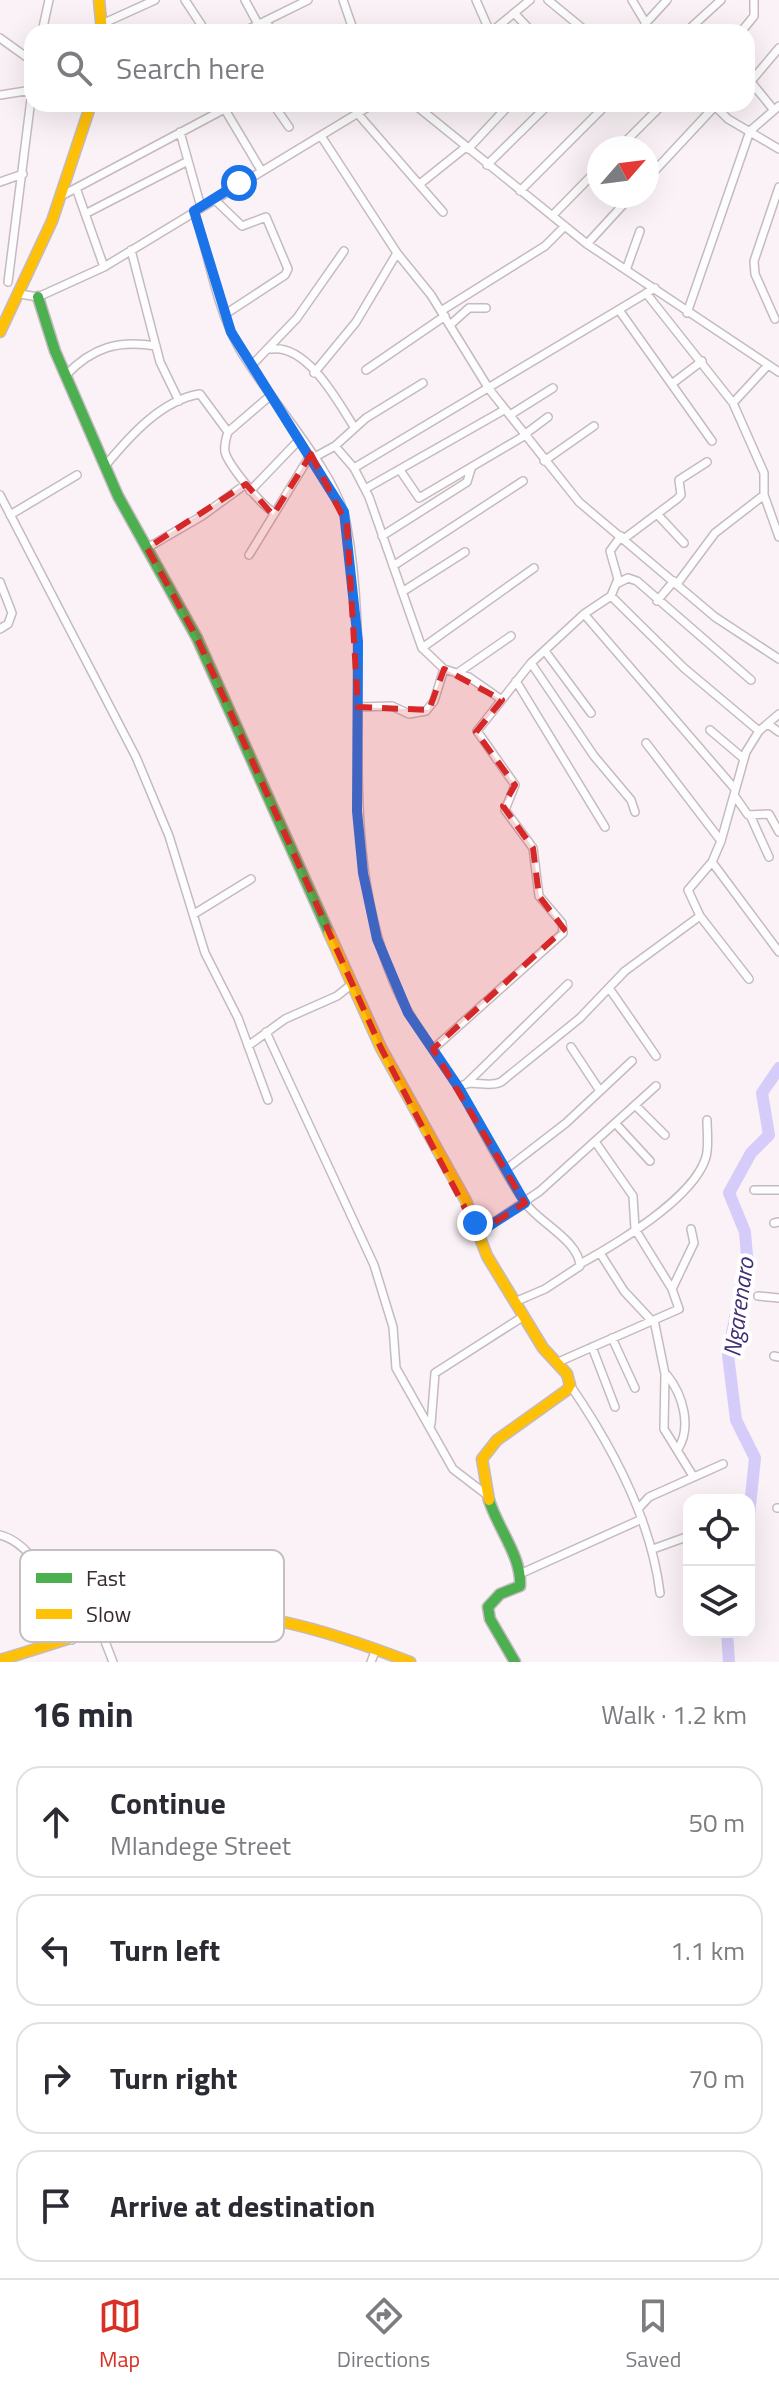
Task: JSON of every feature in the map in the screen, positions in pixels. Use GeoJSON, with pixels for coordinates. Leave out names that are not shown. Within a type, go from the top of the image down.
{"type":"FeatureCollection","features":[{"type":"Feature","properties":{"kind":"street"},"geometry":{"type":"LineString","coordinates":[[44,24],[49,0]]}},
{"type":"Feature","properties":{"kind":"street"},"geometry":{"type":"LineString","coordinates":[[99,0],[102,24]]}},
{"type":"Feature","properties":{"kind":"street"},"geometry":{"type":"LineString","coordinates":[[110,24],[155,0]]}},
{"type":"Feature","properties":{"kind":"street"},"geometry":{"type":"LineString","coordinates":[[185,0],[201,24]]}},
{"type":"Feature","properties":{"kind":"street"},"geometry":{"type":"LineString","coordinates":[[245,0],[262,22]]}},
{"type":"Feature","properties":{"kind":"street"},"geometry":{"type":"LineString","coordinates":[[258,24],[308,0]]}},
{"type":"Feature","properties":{"kind":"street"},"geometry":{"type":"LineString","coordinates":[[343,0],[351,24]]}},
{"type":"Feature","properties":{"kind":"street"},"geometry":{"type":"LineString","coordinates":[[476,0],[487,24]]}},
{"type":"Feature","properties":{"kind":"street"},"geometry":{"type":"LineString","coordinates":[[502,24],[530,0]]}},
{"type":"Feature","properties":{"kind":"street"},"geometry":{"type":"LineString","coordinates":[[548,0],[577,24]]}},
{"type":"Feature","properties":{"kind":"street"},"geometry":{"type":"LineString","coordinates":[[632,0],[645,24],[667,0]]}},
{"type":"Feature","properties":{"kind":"street"},"geometry":{"type":"LineString","coordinates":[[695,24],[721,0]]}},
{"type":"Feature","properties":{"kind":"street"},"geometry":{"type":"LineString","coordinates":[[748,24],[754,16],[754,0]]}},
{"type":"Feature","properties":{"kind":"street"},"geometry":{"type":"LineString","coordinates":[[515,14],[524,24]]}},
{"type":"Feature","properties":{"kind":"street"},"geometry":{"type":"LineString","coordinates":[[0,38],[24,55]]}},
{"type":"Feature","properties":{"kind":"street"},"geometry":{"type":"LineString","coordinates":[[755,78],[778,53]]}},
{"type":"Feature","properties":{"kind":"street"},"geometry":{"type":"LineString","coordinates":[[687,313],[750,131],[776,108],[755,89]]}},
{"type":"Feature","properties":{"kind":"street"},"geometry":{"type":"LineString","coordinates":[[0,95],[24,91]]}},
{"type":"Feature","properties":{"kind":"street"},"geometry":{"type":"LineString","coordinates":[[30,112],[23,174],[4,283],[38,297],[47,332],[105,466],[197,638],[381,1048],[466,1201],[487,1256],[570,1385],[638,1509],[653,1549],[660,1593]]}},
{"type":"Feature","properties":{"kind":"street"},"geometry":{"type":"LineString","coordinates":[[0,332],[22,289],[59,197],[88,112]]}},
{"type":"Feature","properties":{"kind":"street"},"geometry":{"type":"LineString","coordinates":[[59,197],[217,112]]}},
{"type":"Feature","properties":{"kind":"street"},"geometry":{"type":"LineString","coordinates":[[226,112],[261,170]]}},
{"type":"Feature","properties":{"kind":"street"},"geometry":{"type":"LineString","coordinates":[[279,112],[289,127]]}},
{"type":"Feature","properties":{"kind":"street"},"geometry":{"type":"LineString","coordinates":[[38,297],[104,267],[361,112]]}},
{"type":"Feature","properties":{"kind":"street"},"geometry":{"type":"LineString","coordinates":[[427,112],[487,165],[587,244],[779,372]]}},
{"type":"Feature","properties":{"kind":"street"},"geometry":{"type":"LineString","coordinates":[[421,183],[467,148],[502,112]]}},
{"type":"Feature","properties":{"kind":"street"},"geometry":{"type":"LineString","coordinates":[[487,165],[541,112]]}},
{"type":"Feature","properties":{"kind":"street"},"geometry":{"type":"LineString","coordinates":[[520,191],[599,112]]}},
{"type":"Feature","properties":{"kind":"street"},"geometry":{"type":"LineString","coordinates":[[631,136],[655,112]]}},
{"type":"Feature","properties":{"kind":"street"},"geometry":{"type":"LineString","coordinates":[[659,166],[708,112]]}},
{"type":"Feature","properties":{"kind":"street"},"geometry":{"type":"LineString","coordinates":[[722,113],[779,149]]}},
{"type":"Feature","properties":{"kind":"street"},"geometry":{"type":"LineString","coordinates":[[358,114],[443,212]]}},
{"type":"Feature","properties":{"kind":"street"},"geometry":{"type":"LineString","coordinates":[[180,132],[224,315],[251,366],[339,500],[347,525],[358,642],[357,811],[371,919],[397,991],[433,1049],[463,1086],[505,1170],[525,1203],[575,1250],[580,1264]]}},
{"type":"Feature","properties":{"kind":"street"},"geometry":{"type":"LineString","coordinates":[[321,136],[397,253],[443,313],[489,389],[579,502],[743,638],[779,659]]}},
{"type":"Feature","properties":{"kind":"street"},"geometry":{"type":"LineString","coordinates":[[85,214],[188,161]]}},
{"type":"Feature","properties":{"kind":"street"},"geometry":{"type":"LineString","coordinates":[[0,182],[23,174]]}},
{"type":"Feature","properties":{"kind":"street"},"geometry":{"type":"LineString","coordinates":[[552,216],[587,180]]}},
{"type":"Feature","properties":{"kind":"street"},"geometry":{"type":"LineString","coordinates":[[775,319],[755,274],[754,261],[779,187]]}},
{"type":"Feature","properties":{"kind":"street"},"geometry":{"type":"LineString","coordinates":[[76,188],[104,267]]}},
{"type":"Feature","properties":{"kind":"street"},"geometry":{"type":"LineString","coordinates":[[214,199],[242,226],[266,217],[288,269],[285,275],[224,315]]}},
{"type":"Feature","properties":{"kind":"street"},"geometry":{"type":"LineString","coordinates":[[587,244],[620,208]]}},
{"type":"Feature","properties":{"kind":"street"},"geometry":{"type":"LineString","coordinates":[[366,370],[443,313],[545,246],[565,226]]}},
{"type":"Feature","properties":{"kind":"street"},"geometry":{"type":"LineString","coordinates":[[626,270],[640,231]]}},
{"type":"Feature","properties":{"kind":"street"},"geometry":{"type":"LineString","coordinates":[[131,250],[156,346],[179,401]]}},
{"type":"Feature","properties":{"kind":"street"},"geometry":{"type":"LineString","coordinates":[[251,366],[271,349],[344,251]]}},
{"type":"Feature","properties":{"kind":"street"},"geometry":{"type":"LineString","coordinates":[[314,373],[356,322],[397,253]]}},
{"type":"Feature","properties":{"kind":"street"},"geometry":{"type":"LineString","coordinates":[[354,468],[655,288]]}},
{"type":"Feature","properties":{"kind":"street"},"geometry":{"type":"LineString","coordinates":[[646,293],[733,403],[764,473],[764,495],[779,537]]}},
{"type":"Feature","properties":{"kind":"street"},"geometry":{"type":"LineString","coordinates":[[450,325],[469,308],[486,308]]}},
{"type":"Feature","properties":{"kind":"street"},"geometry":{"type":"LineString","coordinates":[[619,310],[712,441]]}},
{"type":"Feature","properties":{"kind":"street"},"geometry":{"type":"LineString","coordinates":[[66,375],[81,359],[102,347],[131,342],[156,346]]}},
{"type":"Feature","properties":{"kind":"street"},"geometry":{"type":"LineString","coordinates":[[271,349],[296,352],[354,427]]}},
{"type":"Feature","properties":{"kind":"street"},"geometry":{"type":"LineString","coordinates":[[673,383],[702,361]]}},
{"type":"Feature","properties":{"kind":"street"},"geometry":{"type":"LineString","coordinates":[[733,403],[768,365]]}},
{"type":"Feature","properties":{"kind":"street"},"geometry":{"type":"LineString","coordinates":[[249,555],[312,456],[335,446],[354,427],[423,383]]}},
{"type":"Feature","properties":{"kind":"street"},"geometry":{"type":"LineString","coordinates":[[365,489],[553,388]]}},
{"type":"Feature","properties":{"kind":"street"},"geometry":{"type":"LineString","coordinates":[[105,466],[129,438],[179,401],[200,394],[228,432],[226,453],[248,488],[275,513]]}},
{"type":"Feature","properties":{"kind":"street"},"geometry":{"type":"LineString","coordinates":[[228,432],[271,395]]}},
{"type":"Feature","properties":{"kind":"street"},"geometry":{"type":"LineString","coordinates":[[400,470],[419,498],[471,469],[548,417]]}},
{"type":"Feature","properties":{"kind":"street"},"geometry":{"type":"LineString","coordinates":[[544,461],[594,426]]}},
{"type":"Feature","properties":{"kind":"street"},"geometry":{"type":"LineString","coordinates":[[147,548],[248,488],[300,439]]}},
{"type":"Feature","properties":{"kind":"street"},"geometry":{"type":"LineString","coordinates":[[335,446],[354,468],[365,489],[422,648],[444,669],[459,672],[502,700]]}},
{"type":"Feature","properties":{"kind":"street"},"geometry":{"type":"LineString","coordinates":[[618,583],[610,551],[623,537],[681,495],[679,480],[707,462]]}},
{"type":"Feature","properties":{"kind":"street"},"geometry":{"type":"LineString","coordinates":[[382,536],[467,482],[471,469]]}},
{"type":"Feature","properties":{"kind":"street"},"geometry":{"type":"LineString","coordinates":[[10,515],[77,475]]}},
{"type":"Feature","properties":{"kind":"street"},"geometry":{"type":"LineString","coordinates":[[393,566],[456,521],[523,481]]}},
{"type":"Feature","properties":{"kind":"street"},"geometry":{"type":"LineString","coordinates":[[0,495],[136,757],[169,836],[205,953],[248,1046],[268,1100]]}},
{"type":"Feature","properties":{"kind":"street"},"geometry":{"type":"LineString","coordinates":[[657,601],[715,533],[764,495]]}},
{"type":"Feature","properties":{"kind":"street"},"geometry":{"type":"LineString","coordinates":[[657,514],[684,543]]}},
{"type":"Feature","properties":{"kind":"street"},"geometry":{"type":"LineString","coordinates":[[402,592],[465,552]]}},
{"type":"Feature","properties":{"kind":"street"},"geometry":{"type":"LineString","coordinates":[[422,648],[534,568]]}},
{"type":"Feature","properties":{"kind":"street"},"geometry":{"type":"LineString","coordinates":[[433,1049],[524,970],[564,929],[539,896],[533,848],[505,810],[515,785],[477,734],[531,663],[584,614],[611,596],[618,583],[628,578],[637,581],[751,680]]}},
{"type":"Feature","properties":{"kind":"street"},"geometry":{"type":"LineString","coordinates":[[0,582],[12,613],[8,624],[0,629]]}},
{"type":"Feature","properties":{"kind":"street"},"geometry":{"type":"LineString","coordinates":[[611,596],[684,668],[759,731]]}},
{"type":"Feature","properties":{"kind":"street"},"geometry":{"type":"LineString","coordinates":[[584,614],[734,792],[750,815],[769,857]]}},
{"type":"Feature","properties":{"kind":"street"},"geometry":{"type":"LineString","coordinates":[[459,672],[511,636]]}},
{"type":"Feature","properties":{"kind":"street"},"geometry":{"type":"LineString","coordinates":[[545,651],[591,713]]}},
{"type":"Feature","properties":{"kind":"street"},"geometry":{"type":"LineString","coordinates":[[531,663],[594,756],[631,800],[635,812]]}},
{"type":"Feature","properties":{"kind":"street"},"geometry":{"type":"LineString","coordinates":[[358,707],[392,706],[409,714],[426,711],[434,701],[444,669]]}},
{"type":"Feature","properties":{"kind":"street"},"geometry":{"type":"LineString","coordinates":[[516,681],[605,827]]}},
{"type":"Feature","properties":{"kind":"street"},"geometry":{"type":"LineString","coordinates":[[749,979],[700,916],[688,890],[712,862],[721,841],[743,758],[759,731],[779,714]]}},
{"type":"Feature","properties":{"kind":"street"},"geometry":{"type":"LineString","coordinates":[[768,724],[779,732]]}},
{"type":"Feature","properties":{"kind":"street"},"geometry":{"type":"LineString","coordinates":[[710,730],[743,758]]}},
{"type":"Feature","properties":{"kind":"street"},"geometry":{"type":"LineString","coordinates":[[646,743],[721,841]]}},
{"type":"Feature","properties":{"kind":"street"},"geometry":{"type":"LineString","coordinates":[[750,815],[767,812],[779,832]]}},
{"type":"Feature","properties":{"kind":"street"},"geometry":{"type":"LineString","coordinates":[[712,862],[779,952]]}},
{"type":"Feature","properties":{"kind":"street"},"geometry":{"type":"LineString","coordinates":[[194,914],[251,879]]}},
{"type":"Feature","properties":{"kind":"street"},"geometry":{"type":"LineString","coordinates":[[463,1086],[501,1082],[556,1039],[625,971],[700,916]]}},
{"type":"Feature","properties":{"kind":"street"},"geometry":{"type":"LineString","coordinates":[[248,1046],[300,1010],[337,996],[352,984]]}},
{"type":"Feature","properties":{"kind":"street"},"geometry":{"type":"LineString","coordinates":[[463,1086],[568,984]]}},
{"type":"Feature","properties":{"kind":"street"},"geometry":{"type":"LineString","coordinates":[[609,988],[656,1056]]}},
{"type":"Feature","properties":{"kind":"street"},"geometry":{"type":"LineString","coordinates":[[266,1032],[374,1265],[393,1327],[396,1368],[431,1425],[453,1469],[489,1497]]}},
{"type":"Feature","properties":{"kind":"street"},"geometry":{"type":"LineString","coordinates":[[571,1047],[600,1091]]}},
{"type":"Feature","properties":{"kind":"street"},"geometry":{"type":"LineString","coordinates":[[505,1170],[632,1061]]}},
{"type":"Feature","properties":{"kind":"street"},"geometry":{"type":"LineString","coordinates":[[478,1233],[525,1203],[596,1143],[656,1086]]}},
{"type":"Feature","properties":{"kind":"street"},"geometry":{"type":"LineString","coordinates":[[635,1105],[665,1135]]}},
{"type":"Feature","properties":{"kind":"street"},"geometry":{"type":"LineString","coordinates":[[517,1301],[560,1280],[600,1253],[635,1229],[691,1182],[706,1156],[707,1120]]}},
{"type":"Feature","properties":{"kind":"street"},"geometry":{"type":"LineString","coordinates":[[616,1124],[650,1161]]}},
{"type":"Feature","properties":{"kind":"street"},"geometry":{"type":"LineString","coordinates":[[556,1363],[679,1309],[672,1289],[635,1229],[633,1196],[596,1143]]}},
{"type":"Feature","properties":{"kind":"street"},"geometry":{"type":"LineString","coordinates":[[754,1190],[779,1190]]}},
{"type":"Feature","properties":{"kind":"street"},"geometry":{"type":"LineString","coordinates":[[672,1289],[692,1249],[691,1229]]}},
{"type":"Feature","properties":{"kind":"street"},"geometry":{"type":"LineString","coordinates":[[600,1253],[633,1302],[653,1321],[665,1374],[664,1429],[693,1476]]}},
{"type":"Feature","properties":{"kind":"street"},"geometry":{"type":"LineString","coordinates":[[758,1296],[779,1298]]}},
{"type":"Feature","properties":{"kind":"street"},"geometry":{"type":"LineString","coordinates":[[431,1425],[435,1373],[524,1316]]}},
{"type":"Feature","properties":{"kind":"street"},"geometry":{"type":"LineString","coordinates":[[612,1338],[635,1388]]}},
{"type":"Feature","properties":{"kind":"street"},"geometry":{"type":"LineString","coordinates":[[592,1347],[615,1407]]}},
{"type":"Feature","properties":{"kind":"street"},"geometry":{"type":"LineString","coordinates":[[665,1374],[677,1389],[684,1418],[686,1432],[678,1449]]}},
{"type":"Feature","properties":{"kind":"street"},"geometry":{"type":"LineString","coordinates":[[515,1662],[490,1619],[488,1607],[500,1594],[517,1589],[522,1573],[511,1554],[489,1497],[483,1454],[570,1385]]}},
{"type":"Feature","properties":{"kind":"street"},"geometry":{"type":"LineString","coordinates":[[638,1509],[649,1497],[723,1464]]}},
{"type":"Feature","properties":{"kind":"street"},"geometry":{"type":"LineString","coordinates":[[522,1573],[642,1519]]}},
{"type":"Feature","properties":{"kind":"street"},"geometry":{"type":"LineString","coordinates":[[0,1535],[12,1538],[22,1550]]}},
{"type":"Feature","properties":{"kind":"street"},"geometry":{"type":"LineString","coordinates":[[653,1549],[683,1538]]}},
{"type":"Feature","properties":{"kind":"street"},"geometry":{"type":"LineString","coordinates":[[284,1625],[308,1629],[410,1662]]}},
{"type":"Feature","properties":{"kind":"street"},"geometry":{"type":"LineString","coordinates":[[0,1660],[65,1642]]}},
{"type":"Feature","properties":{"kind":"street"},"geometry":{"type":"LineString","coordinates":[[105,1642],[113,1662]]}},
{"type":"Feature","properties":{"kind":"street"},"geometry":{"type":"LineString","coordinates":[[371,1662],[376,1649]]}},
{"type":"Feature","properties":{"kind":"highlighted area"},"geometry":{"type":"Polygon","coordinates":[[[311,454],[347,525],[358,707],[429,710],[444,669],[502,700],[476,732],[515,785],[503,806],[533,848],[539,896],[564,929],[433,1049],[525,1203],[478,1233],[381,1048],[197,638],[147,548],[246,484],[273,515],[311,454]]]}},
{"type":"Feature","properties":{"kind":"waterway","name":"Ngarenaro"},"geometry":{"type":"LineString","coordinates":[[751,1494],[755,1458],[736,1420],[728,1355],[747,1256],[745,1232],[729,1193],[751,1153],[769,1135],[762,1093],[779,1068]]}},
{"type":"Feature","properties":{"kind":"waterway","name":"Ngarenaro"},"geometry":{"type":"LineString","coordinates":[[727,1638],[729,1662]]}},
{"type":"Feature","properties":{"kind":"traffic: fast"},"geometry":{"type":"LineString","coordinates":[[38,297],[55,351],[118,496],[197,638],[329,933]]}},
{"type":"Feature","properties":{"kind":"traffic: fast"},"geometry":{"type":"LineString","coordinates":[[489,1500],[520,1575],[520,1586],[500,1594],[488,1607],[490,1619],[515,1662]]}},
{"type":"Feature","properties":{"kind":"traffic: slow"},"geometry":{"type":"LineString","coordinates":[[99,0],[101,24]]}},
{"type":"Feature","properties":{"kind":"traffic: slow"},"geometry":{"type":"LineString","coordinates":[[0,332],[52,221],[88,112]]}},
{"type":"Feature","properties":{"kind":"traffic: slow"},"geometry":{"type":"LineString","coordinates":[[329,933],[381,1048],[466,1201],[487,1256],[543,1348],[567,1374],[570,1385],[567,1390],[497,1440],[482,1459],[489,1500]]}},
{"type":"Feature","properties":{"kind":"traffic: slow"},"geometry":{"type":"LineString","coordinates":[[284,1622],[410,1662]]}},
{"type":"Feature","properties":{"kind":"traffic: slow"},"geometry":{"type":"LineString","coordinates":[[0,1660],[59,1642]]}},
{"type":"Feature","properties":{"kind":"route"},"geometry":{"type":"LineString","coordinates":[[239,183],[194,211],[224,315],[240,351],[313,458],[344,512],[358,642],[357,811],[371,919],[388,969],[408,1013],[459,1088],[525,1203],[478,1233],[475,1223]]}}]}
